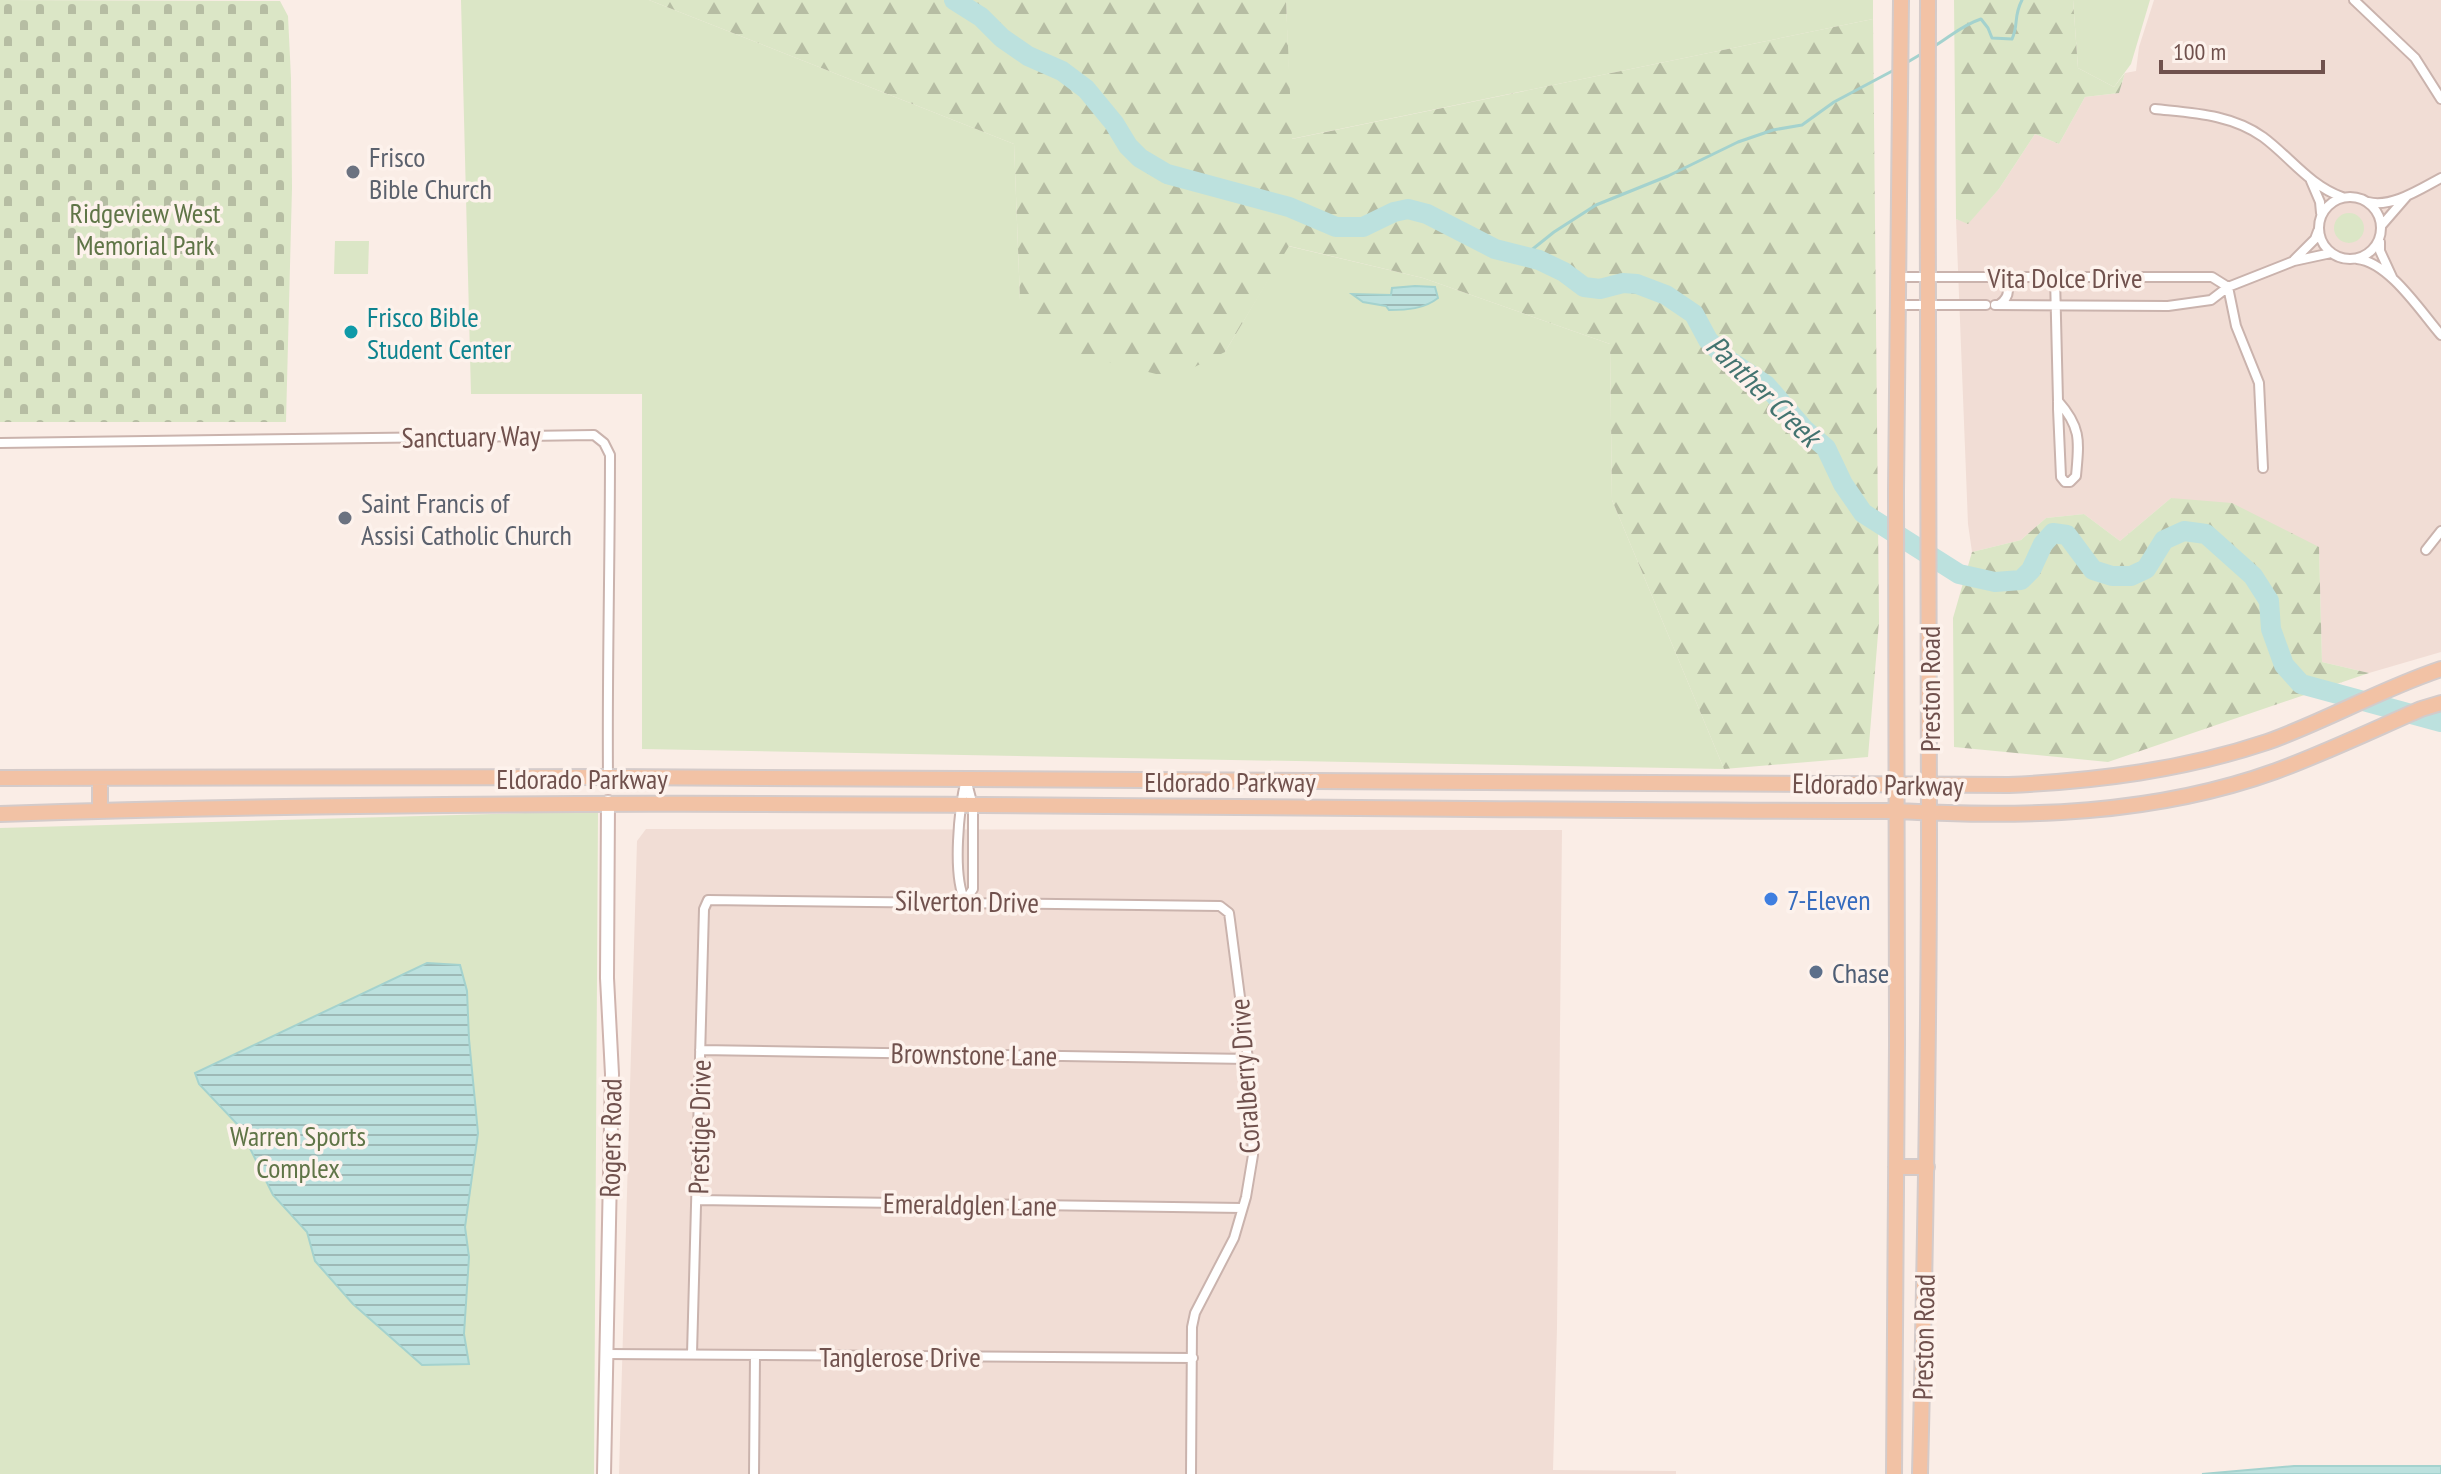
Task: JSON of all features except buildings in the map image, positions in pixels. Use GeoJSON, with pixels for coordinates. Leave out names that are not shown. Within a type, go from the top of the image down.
{"type":"FeatureCollection","features":[{"type":"Feature","properties":{"kind":"main road","name":"Preston Road"},"geometry":{"type":"LineString","coordinates":[[1894,1474],[1898,811],[1896,490],[1901,0]]}},
{"type":"Feature","properties":{"kind":"main road","name":"Preston Road"},"geometry":{"type":"LineString","coordinates":[[1920,1474],[1927,1167],[1929,813],[1928,2]]}},
{"type":"Feature","properties":{"kind":"main road","name":"Eldorado Parkway"},"geometry":{"type":"LineString","coordinates":[[0,778],[608,777],[2009,785],[2074,782],[2158,770],[2255,745],[2402,682],[2441,669]]}},
{"type":"Feature","properties":{"kind":"main road","name":"Eldorado Parkway"},"geometry":{"type":"LineString","coordinates":[[0,814],[608,802],[2079,813],[2157,802],[2235,784],[2441,703]]}},
{"type":"Feature","properties":{"kind":"main road"},"geometry":{"type":"LineString","coordinates":[[608,777],[608,802]]}},
{"type":"Feature","properties":{"kind":"main road"},"geometry":{"type":"LineString","coordinates":[[100,778],[100,811]]}},
{"type":"Feature","properties":{"kind":"main road"},"geometry":{"type":"LineString","coordinates":[[341,779],[341,805]]}},
{"type":"Feature","properties":{"kind":"main road"},"geometry":{"type":"LineString","coordinates":[[1654,781],[1654,811]]}},
{"type":"Feature","properties":{"kind":"main road"},"geometry":{"type":"LineString","coordinates":[[1428,782],[1429,809]]}},
{"type":"Feature","properties":{"kind":"main road"},"geometry":{"type":"LineString","coordinates":[[1896,1167],[1927,1167]]}},
{"type":"Feature","properties":{"kind":"main road"},"geometry":{"type":"LineString","coordinates":[[1894,1474],[1920,1474]]}},
{"type":"Feature","properties":{"kind":"street"},"geometry":{"type":"LineString","coordinates":[[2354,0],[2415,58],[2441,99]]}},
{"type":"Feature","properties":{"kind":"street"},"geometry":{"type":"LineString","coordinates":[[2155,109],[2212,116],[2239,124],[2269,142],[2311,180],[2342,197]]}},
{"type":"Feature","properties":{"kind":"street"},"geometry":{"type":"LineString","coordinates":[[2321,215],[2331,202],[2342,197],[2357,197],[2379,203],[2408,196],[2441,178]]}},
{"type":"Feature","properties":{"kind":"street"},"geometry":{"type":"LineString","coordinates":[[2294,261],[2315,239],[2318,230],[2320,202],[2311,180]]}},
{"type":"Feature","properties":{"kind":"street"},"geometry":{"type":"LineString","coordinates":[[2381,226],[2408,196]]}},
{"type":"Feature","properties":{"kind":"street"},"geometry":{"type":"LineString","coordinates":[[2367,201],[2379,215],[2380,251],[2393,278],[2441,335]]}},
{"type":"Feature","properties":{"kind":"street"},"geometry":{"type":"LineString","coordinates":[[2318,230],[2331,253],[2370,263],[2393,278]]}},
{"type":"Feature","properties":{"kind":"street"},"geometry":{"type":"LineString","coordinates":[[2355,259],[2374,248],[2380,237]]}},
{"type":"Feature","properties":{"kind":"street","name":"Vita Dolce Drive"},"geometry":{"type":"LineString","coordinates":[[1900,305],[2168,306],[2211,300],[2228,287],[2294,261],[2331,253]]}},
{"type":"Feature","properties":{"kind":"street","name":"Vita Dolce Drive"},"geometry":{"type":"LineString","coordinates":[[1900,277],[2212,277],[2228,287]]}},
{"type":"Feature","properties":{"kind":"street"},"geometry":{"type":"LineString","coordinates":[[1993,305],[2006,299],[2009,291],[2001,277]]}},
{"type":"Feature","properties":{"kind":"street"},"geometry":{"type":"LineString","coordinates":[[2055,277],[2057,304],[2058,401],[2061,477],[2065,482],[2070,482],[2076,476],[2078,430],[2071,415],[2058,401]]}},
{"type":"Feature","properties":{"kind":"street"},"geometry":{"type":"LineString","coordinates":[[2228,287],[2236,326],[2259,383],[2263,468]]}},
{"type":"Feature","properties":{"kind":"street","name":"Sanctuary Way"},"geometry":{"type":"LineString","coordinates":[[0,443],[594,435],[604,443],[610,455],[610,630],[606,687],[608,777]]}},
{"type":"Feature","properties":{"kind":"street"},"geometry":{"type":"LineString","coordinates":[[2426,550],[2441,531]]}},
{"type":"Feature","properties":{"kind":"street"},"geometry":{"type":"LineString","coordinates":[[966,779],[973,889],[965,901],[959,889],[966,779]]}},
{"type":"Feature","properties":{"kind":"street","name":"Rogers Road"},"geometry":{"type":"LineString","coordinates":[[604,1474],[612,1074],[607,978],[608,802]]}},
{"type":"Feature","properties":{"kind":"street","name":"Silverton Drive"},"geometry":{"type":"LineString","coordinates":[[708,900],[965,901],[1225,908]]}},
{"type":"Feature","properties":{"kind":"street","name":"Prestige Drive"},"geometry":{"type":"LineString","coordinates":[[692,1354],[704,909],[708,900]]}},
{"type":"Feature","properties":{"kind":"street","name":"Coralberry Drive"},"geometry":{"type":"LineString","coordinates":[[1191,1474],[1192,1327],[1195,1313],[1234,1238],[1253,1155],[1248,1059],[1230,920],[1225,908]]}},
{"type":"Feature","properties":{"kind":"street","name":"Brownstone Lane"},"geometry":{"type":"LineString","coordinates":[[700,1050],[1248,1059]]}},
{"type":"Feature","properties":{"kind":"street","name":"Emeraldglen Lane"},"geometry":{"type":"LineString","coordinates":[[697,1200],[1242,1208]]}},
{"type":"Feature","properties":{"kind":"street","name":"Tanglerose Drive"},"geometry":{"type":"LineString","coordinates":[[606,1354],[1193,1358]]}},
{"type":"Feature","properties":{"kind":"street"},"geometry":{"type":"LineString","coordinates":[[754,1474],[755,1355]]}},
{"type":"Feature","properties":{"kind":"shaded area"},"geometry":{"type":"Polygon","coordinates":[[[2154,0],[2441,0],[2441,652],[2369,673],[2322,662],[2319,547],[2171,498],[2120,541],[2084,514],[2046,518],[2021,540],[1972,552],[1968,524],[1956,219],[1968,223],[1999,189],[2035,134],[2059,144],[2085,97],[2119,93],[2125,73],[2136,71],[2139,47],[2154,0]]]}},
{"type":"Feature","properties":{"kind":"shaded area"},"geometry":{"type":"Polygon","coordinates":[[[646,829],[1562,830],[1553,1470],[1676,1471],[1676,1474],[619,1474],[637,841],[646,829]]]}},
{"type":"Feature","properties":{"kind":"green space","name":"Ridgeview West Memorial Park"},"geometry":{"type":"Polygon","coordinates":[[[0,0],[280,1],[288,16],[291,78],[292,188],[286,422],[0,422],[0,0]]]}},
{"type":"Feature","properties":{"kind":"green space"},"geometry":{"type":"Polygon","coordinates":[[[461,0],[649,0],[1014,144],[1020,300],[1225,352],[1288,246],[1423,278],[1610,344],[1612,500],[1724,769],[642,749],[642,394],[471,394],[461,0]]]}},
{"type":"Feature","properties":{"kind":"green space"},"geometry":{"type":"Polygon","coordinates":[[[649,0],[1286,0],[1292,139],[1873,19],[1879,622],[1868,757],[1724,769],[1612,500],[1610,344],[1423,278],[1289,246],[1225,352],[1172,378],[1049,347],[1020,300],[1014,144],[649,0]]]}},
{"type":"Feature","properties":{"kind":"green space"},"geometry":{"type":"Polygon","coordinates":[[[1286,0],[1873,0],[1873,19],[1291,139],[1286,0]]]}},
{"type":"Feature","properties":{"kind":"green space"},"geometry":{"type":"Polygon","coordinates":[[[1954,0],[2073,0],[2078,68],[2114,87],[2125,73],[2119,93],[2085,97],[2059,144],[2035,134],[1999,189],[1968,224],[1956,219],[1954,0]]]}},
{"type":"Feature","properties":{"kind":"green space"},"geometry":{"type":"Polygon","coordinates":[[[2073,0],[2150,0],[2131,64],[2114,87],[2078,68],[2073,0]]]}},
{"type":"Feature","properties":{"kind":"green space"},"geometry":{"type":"Polygon","coordinates":[[[2349,213],[2360,217],[2364,228],[2360,239],[2349,243],[2338,239],[2334,228],[2338,217],[2349,213]]]}},
{"type":"Feature","properties":{"kind":"green space"},"geometry":{"type":"Polygon","coordinates":[[[335,241],[369,241],[368,274],[334,274],[335,241]]]}},
{"type":"Feature","properties":{"kind":"green space"},"geometry":{"type":"Polygon","coordinates":[[[2171,498],[2232,503],[2319,547],[2322,662],[2369,673],[2108,762],[1954,747],[1953,618],[1972,552],[2021,540],[2046,518],[2084,514],[2120,541],[2171,498]]]}},
{"type":"Feature","properties":{"kind":"green space","name":"Warren Sports Complex"},"geometry":{"type":"Polygon","coordinates":[[[598,811],[594,1474],[0,1474],[0,828],[598,811]]]}},
{"type":"Feature","properties":{"kind":"water"},"geometry":{"type":"Polygon","coordinates":[[[1435,287],[1438,298],[1415,308],[1389,310],[1386,306],[1363,302],[1352,294],[1391,295],[1392,288],[1435,287]]]}},
{"type":"Feature","properties":{"kind":"water"},"geometry":{"type":"Polygon","coordinates":[[[427,963],[460,965],[467,991],[478,1133],[465,1227],[469,1257],[464,1334],[469,1364],[422,1365],[353,1304],[315,1261],[307,1232],[273,1195],[239,1126],[199,1084],[195,1073],[427,963]]]}},
{"type":"Feature","properties":{"kind":"water"},"geometry":{"type":"Polygon","coordinates":[[[2294,1466],[2441,1466],[2441,1474],[2202,1474],[2294,1466]]]}},
{"type":"Feature","properties":{"kind":"waterway","name":"Panther Creek"},"geometry":{"type":"LineString","coordinates":[[954,0],[981,17],[1002,38],[1028,56],[1062,71],[1086,89],[1128,146],[1140,158],[1167,174],[1289,207],[1336,227],[1363,227],[1394,212],[1408,209],[1427,214],[1495,249],[1539,260],[1564,272],[1584,287],[1600,289],[1623,283],[1637,284],[1666,295],[1694,314],[1708,340],[1727,359],[1766,385],[1804,429],[1826,448],[1843,484],[1863,513],[1959,574],[1995,582],[2021,580],[2031,570],[2043,544],[2053,533],[2067,535],[2093,570],[2112,576],[2131,576],[2146,569],[2164,540],[2184,531],[2206,534],[2253,576],[2269,601],[2271,629],[2284,665],[2301,684],[2441,722]]}},
{"type":"Feature","properties":{"kind":"waterway","name":"Panther Creek"},"geometry":{"type":"LineString","coordinates":[[1933,47],[1981,19],[1992,38],[2012,39],[2022,0]]}},
{"type":"Feature","properties":{"kind":"waterway","name":"Panther Creek"},"geometry":{"type":"LineString","coordinates":[[1906,63],[1923,53]]}},
{"type":"Feature","properties":{"kind":"waterway","name":"Panther Creek"},"geometry":{"type":"LineString","coordinates":[[1524,256],[1596,205],[1668,176],[1738,142],[1773,130],[1802,125],[1834,102],[1896,69]]}},
{"type":"Feature","properties":{"kind":"place","name":"Frisco Bible Church"},"geometry":{"type":"Point","coordinates":[353,172]}},
{"type":"Feature","properties":{"kind":"place","name":"Frisco Bible Student Center"},"geometry":{"type":"Point","coordinates":[351,332]}},
{"type":"Feature","properties":{"kind":"place","name":"Saint Francis of Assisi Catholic Church"},"geometry":{"type":"Point","coordinates":[345,518]}},
{"type":"Feature","properties":{"kind":"place","name":"7-Eleven"},"geometry":{"type":"Point","coordinates":[1771,899]}},
{"type":"Feature","properties":{"kind":"place","name":"Chase"},"geometry":{"type":"Point","coordinates":[1816,972]}}]}
